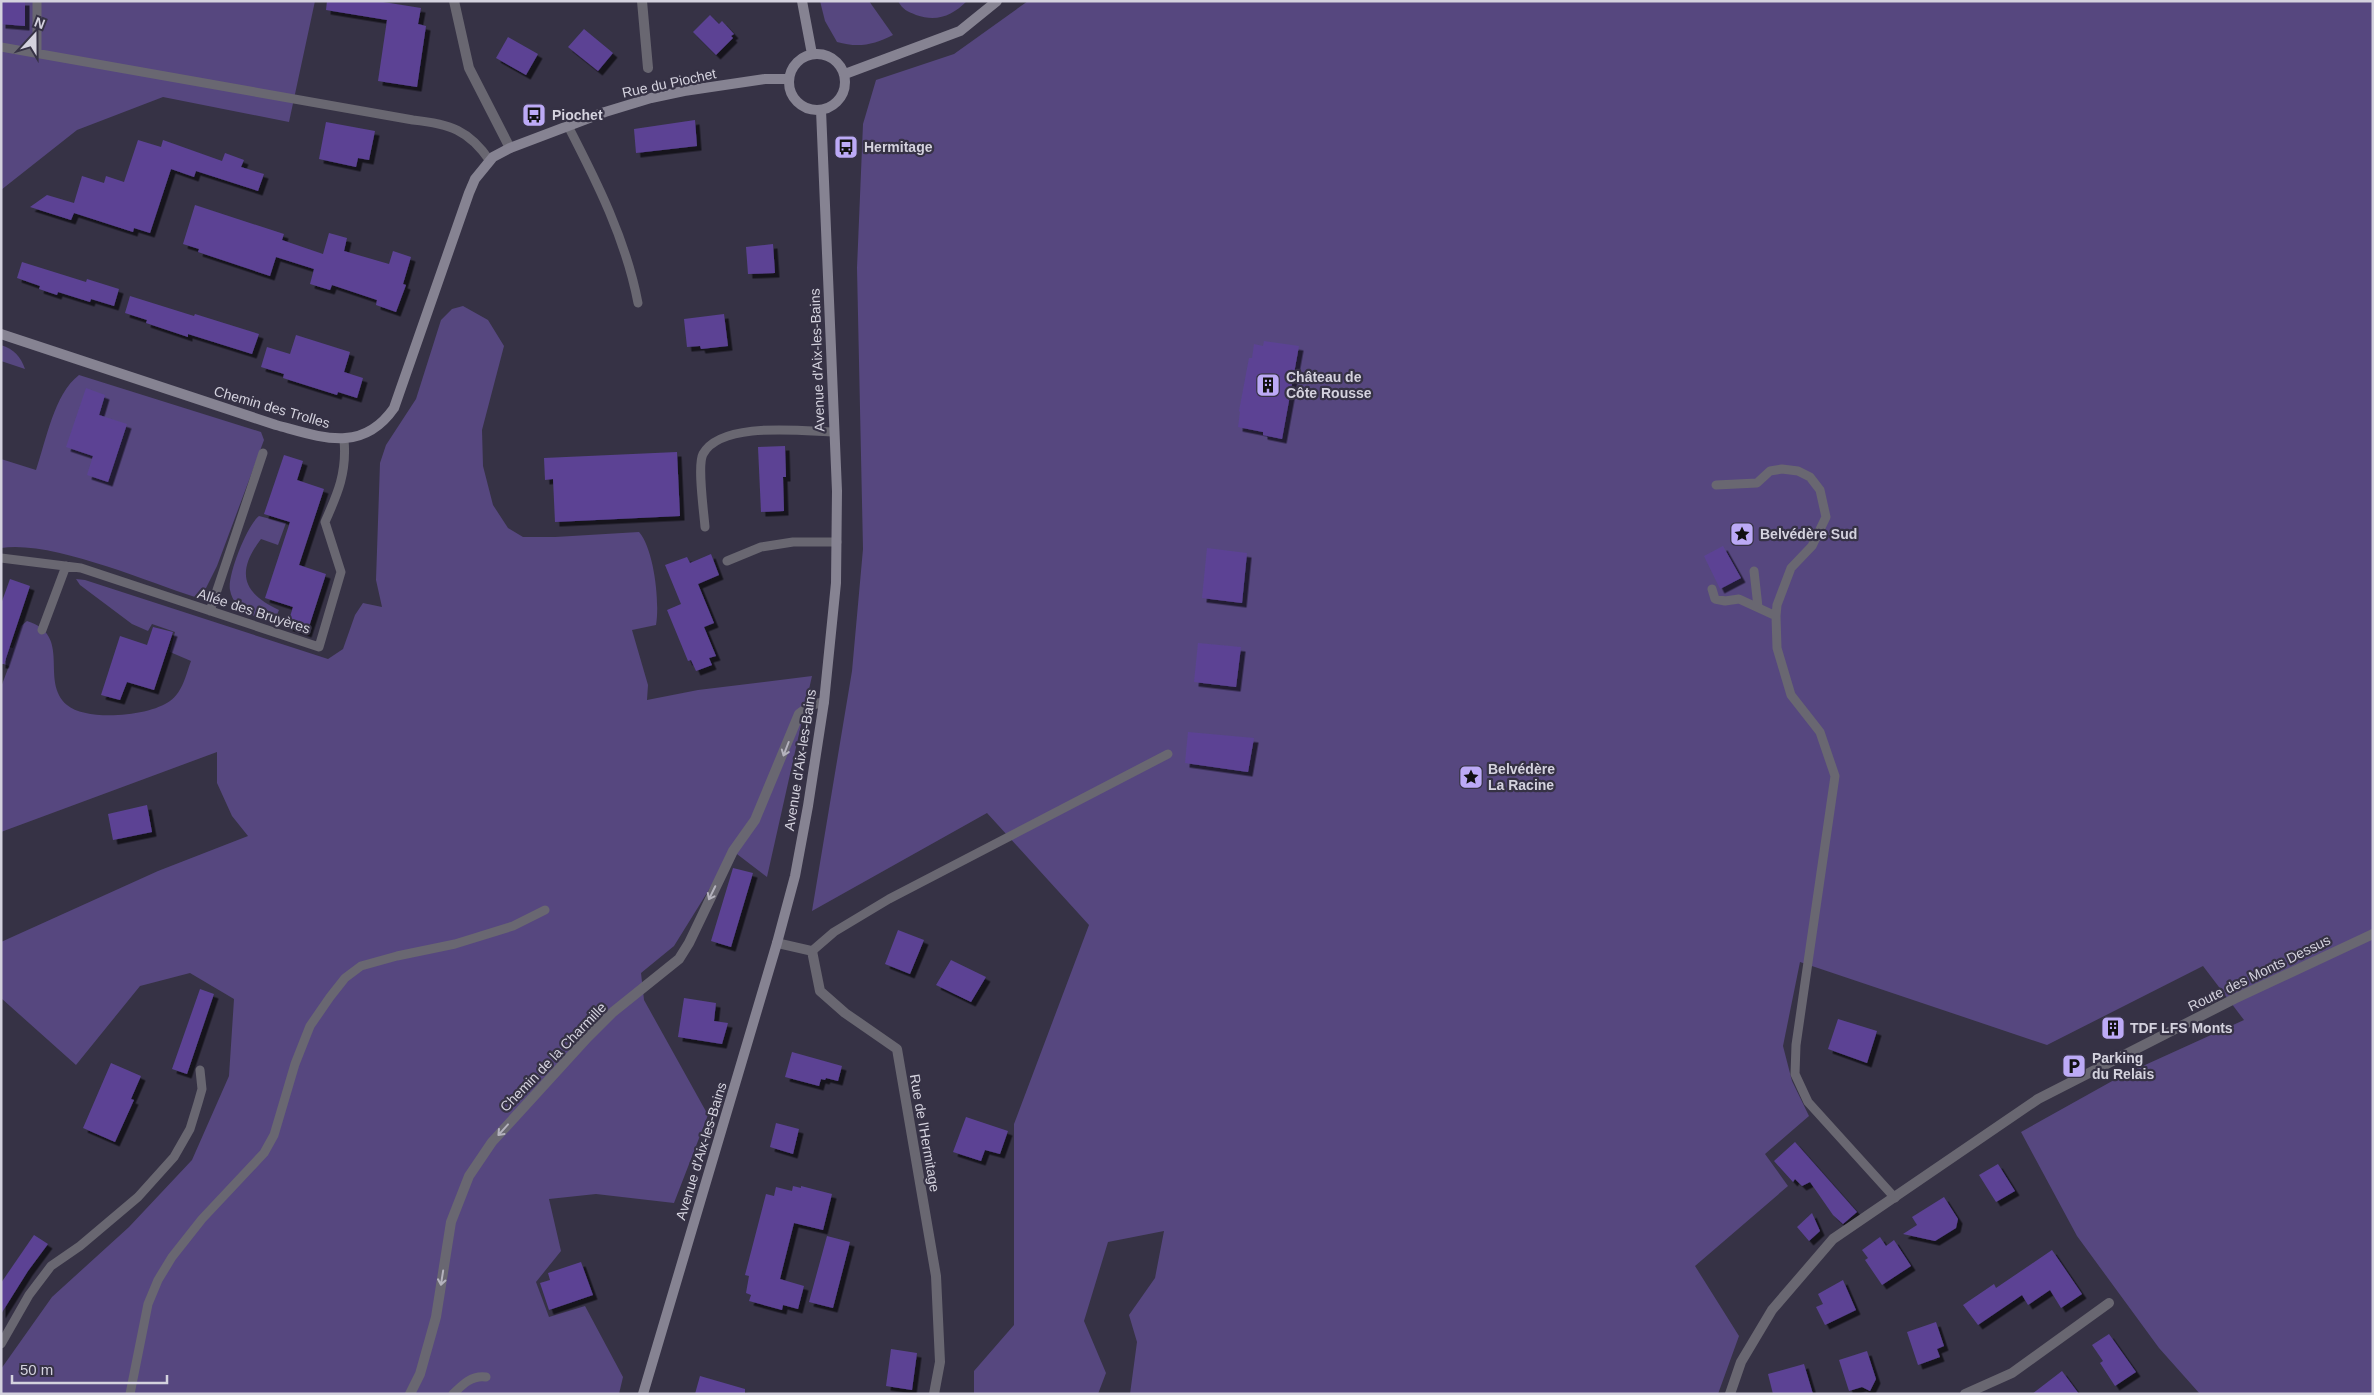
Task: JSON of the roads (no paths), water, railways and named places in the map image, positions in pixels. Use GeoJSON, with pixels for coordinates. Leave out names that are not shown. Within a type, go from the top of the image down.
{"type":"FeatureCollection","features":[{"type":"Feature","properties":{"kind":"main road"},"geometry":{"type":"LineString","coordinates":[[802,1],[812,54]]}},
{"type":"Feature","properties":{"kind":"main road"},"geometry":{"type":"LineString","coordinates":[[845,74],[960,31],[997,1]]}},
{"type":"Feature","properties":{"kind":"main road"},"geometry":{"type":"LineString","coordinates":[[812,54],[827,55],[835,59],[845,74],[844,93],[832,106],[821,110],[804,107],[792,93],[790,79],[794,66],[800,59],[812,54]]}},
{"type":"Feature","properties":{"kind":"main road","name":"Rue du Piochet"},"geometry":{"type":"LineString","coordinates":[[510,148],[651,98],[765,80],[790,79]]}},
{"type":"Feature","properties":{"kind":"main road","name":"Avenue d'Aix-les-Bains"},"geometry":{"type":"LineString","coordinates":[[643,1394],[777,943],[795,876],[824,702],[833,624],[836,542],[834,432],[821,110]]}},
{"type":"Feature","properties":{"kind":"main road","name":"Chemin des Trolles"},"geometry":{"type":"LineString","coordinates":[[1,334],[247,416],[318,436],[344,440],[360,436],[386,420],[394,408],[468,193],[475,179],[490,161],[510,148]]}},
{"type":"Feature","properties":{"kind":"street"},"geometry":{"type":"LineString","coordinates":[[454,1],[469,68],[510,148]]}},
{"type":"Feature","properties":{"kind":"street"},"geometry":{"type":"LineString","coordinates":[[642,1],[648,68]]}},
{"type":"Feature","properties":{"kind":"street","name":"Chemin de la Charmille"},"geometry":{"type":"LineString","coordinates":[[410,1394],[420,1374],[436,1317],[451,1222],[469,1176],[492,1142],[588,1037],[613,1012],[679,959],[689,943],[733,851],[755,820],[800,714],[811,705],[824,702]]}},
{"type":"Feature","properties":{"kind":"street","name":"Route des Monts Dessus"},"geometry":{"type":"LineString","coordinates":[[1730,1394],[1741,1362],[1772,1310],[1833,1239],[2038,1099],[2251,991],[2373,934]]}},
{"type":"Feature","properties":{"kind":"street"},"geometry":{"type":"LineString","coordinates":[[777,943],[812,951]]}},
{"type":"Feature","properties":{"kind":"street","name":"Rue de l'Hermitage"},"geometry":{"type":"LineString","coordinates":[[812,951],[820,991],[898,1049],[936,1276],[940,1362],[934,1394]]}},
{"type":"Feature","properties":{"kind":"street"},"geometry":{"type":"LineString","coordinates":[[1965,1394],[2012,1373],[2110,1303]]}},
{"type":"Feature","properties":{"kind":"lane"},"geometry":{"type":"LineString","coordinates":[[37,1],[37,53]]}},
{"type":"Feature","properties":{"kind":"lane"},"geometry":{"type":"LineString","coordinates":[[1,47],[404,118],[442,123],[459,130],[478,143],[490,161]]}},
{"type":"Feature","properties":{"kind":"lane"},"geometry":{"type":"LineString","coordinates":[[568,126],[600,191],[622,245],[634,281],[638,302]]}},
{"type":"Feature","properties":{"kind":"lane"},"geometry":{"type":"LineString","coordinates":[[706,527],[701,472],[702,456],[712,444],[748,430],[834,432]]}},
{"type":"Feature","properties":{"kind":"lane","name":"Allée des Bruyères"},"geometry":{"type":"LineString","coordinates":[[1,558],[82,568],[319,647],[341,572],[326,522],[341,485],[346,460],[344,440]]}},
{"type":"Feature","properties":{"kind":"lane"},"geometry":{"type":"LineString","coordinates":[[210,611],[263,453]]}},
{"type":"Feature","properties":{"kind":"lane"},"geometry":{"type":"LineString","coordinates":[[1716,486],[1757,483],[1770,471],[1782,469],[1798,471],[1810,477],[1820,490],[1826,517],[1812,546],[1791,568],[1777,605],[1776,616],[1777,648],[1791,695],[1820,732],[1835,776],[1796,1045],[1796,1074],[1808,1102],[1899,1195]]}},
{"type":"Feature","properties":{"kind":"lane"},"geometry":{"type":"LineString","coordinates":[[727,561],[761,547],[793,542],[836,542]]}},
{"type":"Feature","properties":{"kind":"lane"},"geometry":{"type":"LineString","coordinates":[[42,630],[66,566]]}},
{"type":"Feature","properties":{"kind":"lane"},"geometry":{"type":"LineString","coordinates":[[1754,571],[1758,607]]}},
{"type":"Feature","properties":{"kind":"lane"},"geometry":{"type":"LineString","coordinates":[[1712,589],[1715,599],[1726,602],[1739,599],[1776,616]]}},
{"type":"Feature","properties":{"kind":"lane"},"geometry":{"type":"LineString","coordinates":[[812,951],[834,932],[889,899],[1168,754]]}},
{"type":"Feature","properties":{"kind":"lane"},"geometry":{"type":"LineString","coordinates":[[130,1394],[148,1304],[158,1280],[172,1256],[202,1219],[264,1153],[274,1135],[295,1064],[310,1026],[345,978],[361,966],[397,956],[455,944],[513,926],[545,910]]}},
{"type":"Feature","properties":{"kind":"lane"},"geometry":{"type":"LineString","coordinates":[[1,1344],[29,1295],[51,1266],[80,1246],[138,1197],[174,1156],[190,1129],[198,1104],[202,1089],[200,1070]]}},
{"type":"Feature","properties":{"kind":"lane"},"geometry":{"type":"LineString","coordinates":[[453,1394],[462,1385],[476,1376],[486,1377]]}},
{"type":"Feature","properties":{"kind":"place","name":"Piochet"},"geometry":{"type":"Point","coordinates":[534,115]}},
{"type":"Feature","properties":{"kind":"place","name":"Hermitage"},"geometry":{"type":"Point","coordinates":[846,147]}},
{"type":"Feature","properties":{"kind":"place","name":"Château de Côte Rousse"},"geometry":{"type":"Point","coordinates":[1268,385]}},
{"type":"Feature","properties":{"kind":"place","name":"Belvédère Sud"},"geometry":{"type":"Point","coordinates":[1742,534]}},
{"type":"Feature","properties":{"kind":"place","name":"Belvédère La Racine"},"geometry":{"type":"Point","coordinates":[1471,777]}},
{"type":"Feature","properties":{"kind":"place","name":"TDF LFS Monts"},"geometry":{"type":"Point","coordinates":[2113,1028]}},
{"type":"Feature","properties":{"kind":"place","name":"Parking du Relais"},"geometry":{"type":"Point","coordinates":[2074,1066]}}]}
